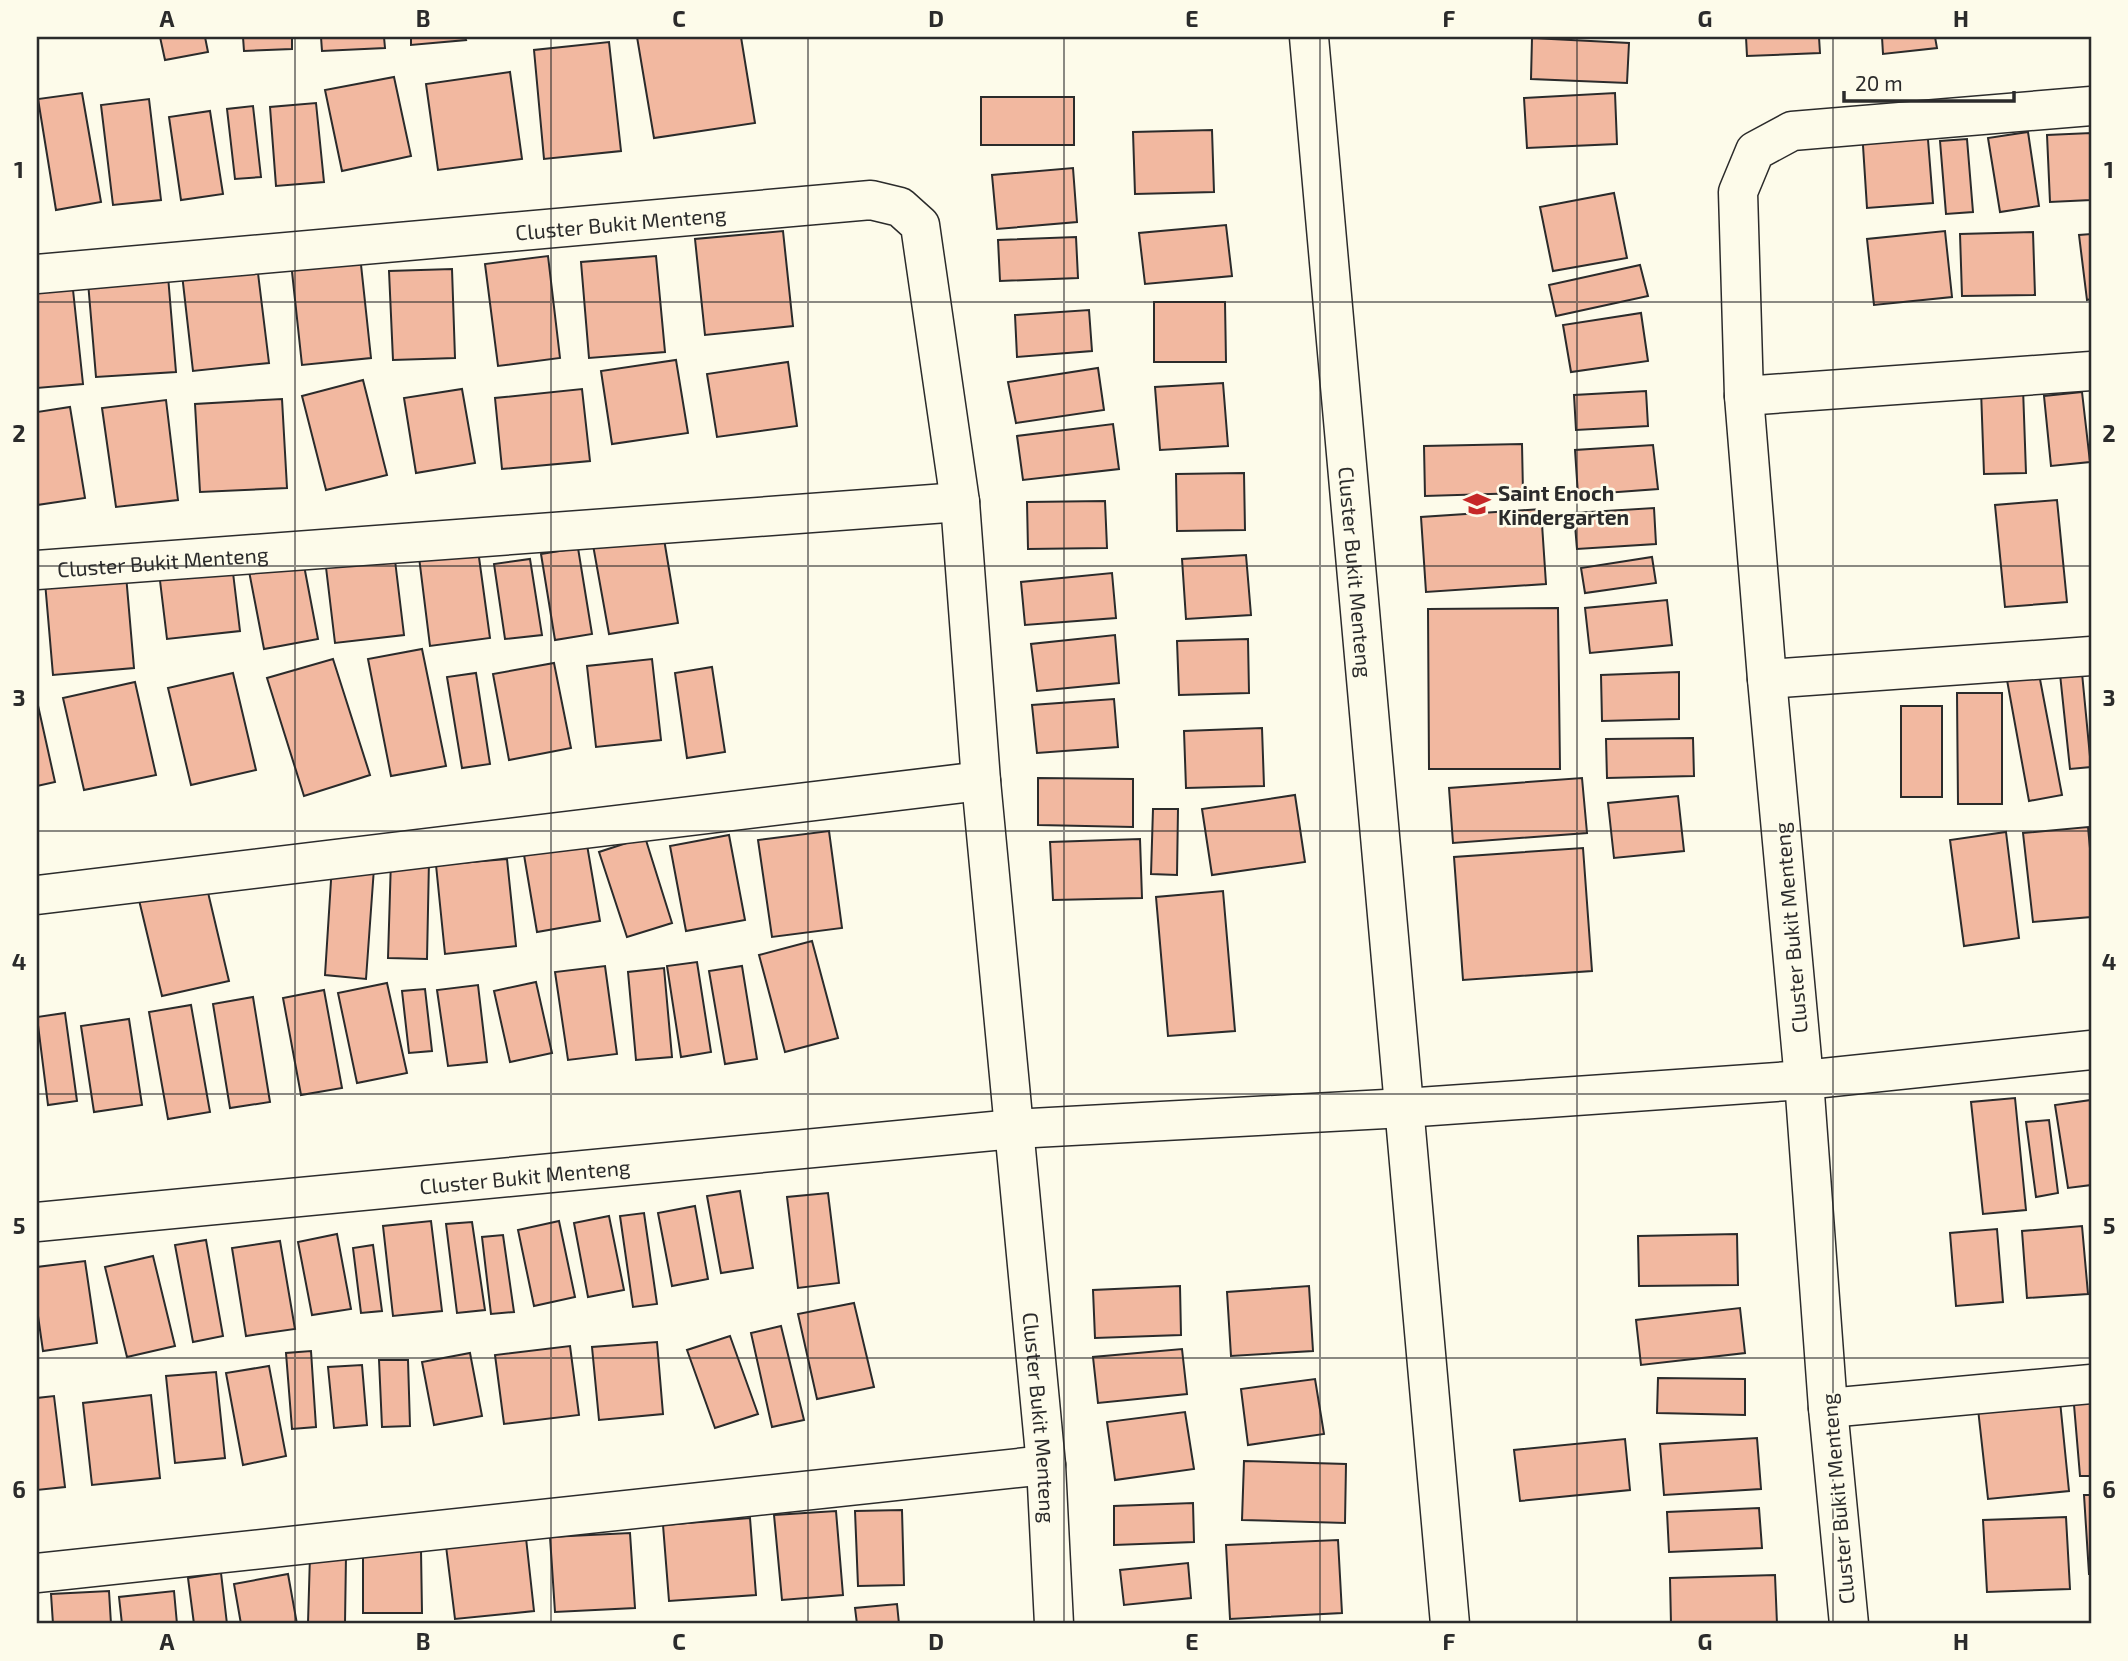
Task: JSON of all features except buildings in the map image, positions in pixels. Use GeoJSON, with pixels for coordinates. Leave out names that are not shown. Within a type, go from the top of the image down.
{"type":"FeatureCollection","features":[{"type":"Feature","properties":{"kind":"street","name":"Cluster Bukit Menteng"},"geometry":{"type":"LineString","coordinates":[[1309,37],[1450,1624]]}},
{"type":"Feature","properties":{"kind":"street","name":"Cluster Bukit Menteng"},"geometry":{"type":"LineString","coordinates":[[1849,1624],[1828,1408],[1804,1080],[1744,396],[1738,192],[1755,151],[1792,131],[2091,106]]}},
{"type":"Feature","properties":{"kind":"street","name":"Cluster Bukit Menteng"},"geometry":{"type":"LineString","coordinates":[[37,274],[871,200],[900,207],[920,225],[960,502],[981,781],[1045,1465],[1054,1624]]}},
{"type":"Feature","properties":{"kind":"street"},"geometry":{"type":"LineString","coordinates":[[1744,396],[2091,371]]}},
{"type":"Feature","properties":{"kind":"street","name":"Cluster Bukit Menteng"},"geometry":{"type":"LineString","coordinates":[[37,570],[960,502]]}},
{"type":"Feature","properties":{"kind":"street"},"geometry":{"type":"LineString","coordinates":[[1767,678],[2091,656]]}},
{"type":"Feature","properties":{"kind":"street"},"geometry":{"type":"LineString","coordinates":[[37,895],[981,781]]}},
{"type":"Feature","properties":{"kind":"street","name":"Cluster Bukit Menteng"},"geometry":{"type":"LineString","coordinates":[[37,1222],[1014,1129],[1404,1108],[1804,1080],[2091,1050]]}},
{"type":"Feature","properties":{"kind":"street"},"geometry":{"type":"LineString","coordinates":[[1828,1408],[2091,1384]]}},
{"type":"Feature","properties":{"kind":"street"},"geometry":{"type":"LineString","coordinates":[[37,1573],[1045,1465]]}},
{"type":"Feature","properties":{"kind":"place","name":"Saint Enoch Kindergarten"},"geometry":{"type":"Point","coordinates":[1477,504]}}]}
